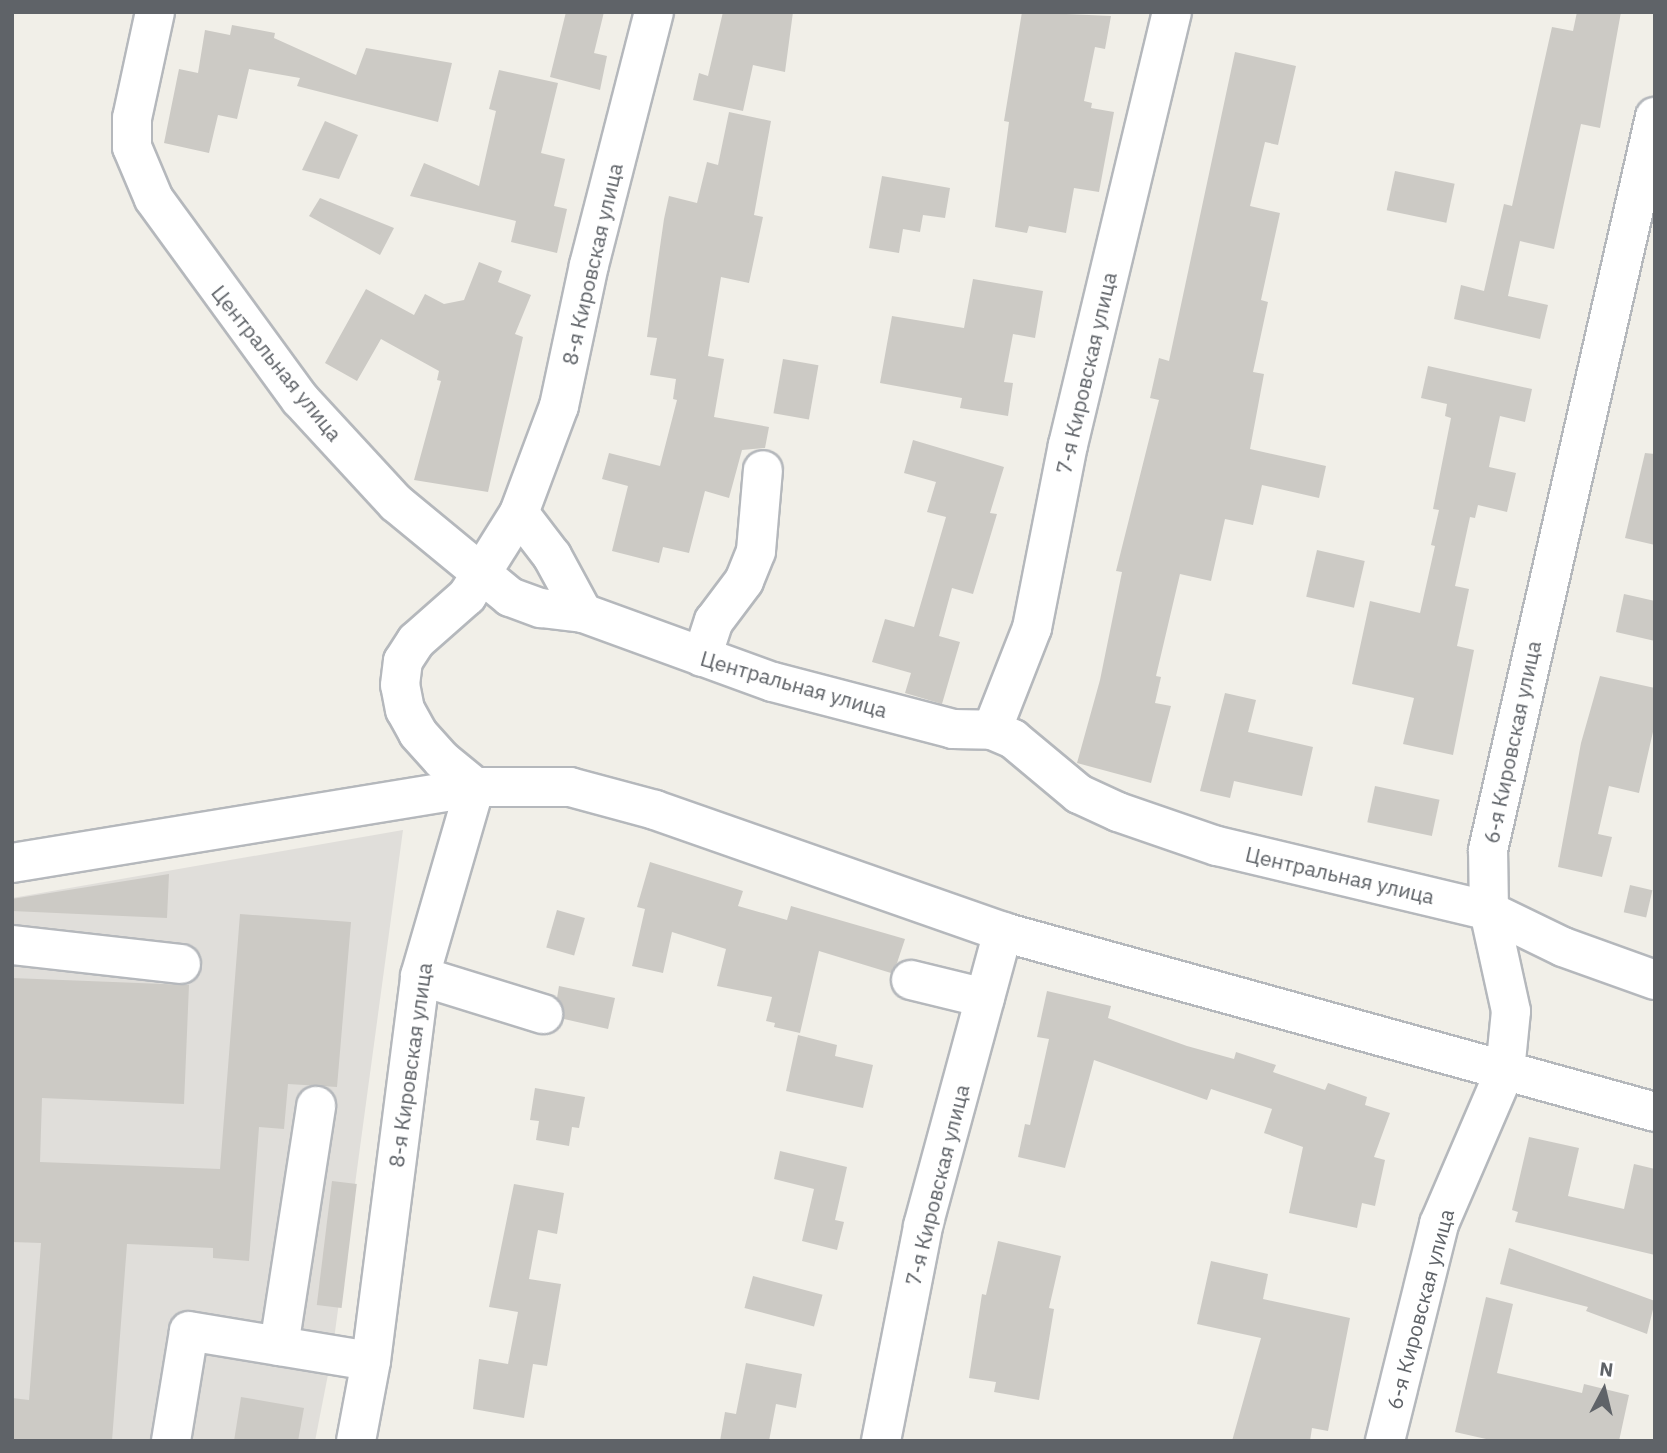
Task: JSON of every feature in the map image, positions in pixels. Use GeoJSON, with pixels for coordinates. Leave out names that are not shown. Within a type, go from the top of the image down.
{"type":"FeatureCollection","features":[{"type":"Feature","properties":{"kind":"street","name":"Центральная улица"},"geometry":{"type":"LineString","coordinates":[[155,12],[132,118],[132,147],[153,199],[300,399],[396,503],[526,605],[583,613],[773,682],[953,729],[992,730],[1013,739],[1079,794],[1118,812],[1217,846],[1489,911],[1563,947],[1655,980]]}},
{"type":"Feature","properties":{"kind":"street","name":"8-я Кировская улица"},"geometry":{"type":"LineString","coordinates":[[356,1441],[371,1361],[420,976],[475,787],[442,760],[418,733],[405,710],[400,685],[403,661],[416,641],[467,596],[519,513],[559,406],[589,265],[654,12]]}},
{"type":"Feature","properties":{"kind":"street","name":"7-я Кировская улица"},"geometry":{"type":"LineString","coordinates":[[992,730],[1032,628],[1068,445],[1172,12]]}},
{"type":"Feature","properties":{"kind":"street","name":"6-я Кировская улица"},"geometry":{"type":"LineString","coordinates":[[1385,1441],[1439,1224],[1505,1071],[1510,1000],[1489,911],[1488,850],[1497,801],[1655,117]]}},
{"type":"Feature","properties":{"kind":"street"},"geometry":{"type":"LineString","coordinates":[[702,657],[714,621],[744,581],[756,551],[764,470]]}},
{"type":"Feature","properties":{"kind":"street"},"geometry":{"type":"LineString","coordinates":[[519,513],[552,556],[583,613]]}},
{"type":"Feature","properties":{"kind":"street"},"geometry":{"type":"LineString","coordinates":[[12,863],[475,787],[570,787],[613,796],[1003,932],[1655,1112]]}},
{"type":"Feature","properties":{"kind":"street","name":"7-я Кировская улица"},"geometry":{"type":"LineString","coordinates":[[880,1441],[923,1226],[1003,932]]}},
{"type":"Feature","properties":{"kind":"street"},"geometry":{"type":"LineString","coordinates":[[12,944],[181,964]]}},
{"type":"Feature","properties":{"kind":"street"},"geometry":{"type":"LineString","coordinates":[[420,976],[543,1014]]}},
{"type":"Feature","properties":{"kind":"street"},"geometry":{"type":"LineString","coordinates":[[912,980],[985,998]]}},
{"type":"Feature","properties":{"kind":"street"},"geometry":{"type":"LineString","coordinates":[[279,1346],[316,1106]]}},
{"type":"Feature","properties":{"kind":"street"},"geometry":{"type":"LineString","coordinates":[[171,1441],[189,1331],[371,1361]]}},
{"type":"Feature","properties":{"kind":"shaded area"},"geometry":{"type":"Polygon","coordinates":[[[403,830],[332,1354],[315,1441],[12,1441],[12,898],[403,830]]]}},
{"type":"Feature","properties":{"kind":"building"},"geometry":{"type":"Polygon","coordinates":[[[566,12],[604,12],[594,53],[607,56],[600,90],[550,77],[566,12]]]}},
{"type":"Feature","properties":{"kind":"building"},"geometry":{"type":"Polygon","coordinates":[[[723,12],[793,12],[785,72],[753,65],[743,111],[693,100],[699,73],[708,76],[723,12]]]}},
{"type":"Feature","properties":{"kind":"building"},"geometry":{"type":"Polygon","coordinates":[[[1022,12],[1111,16],[1105,49],[1095,47],[1084,101],[1092,103],[1091,108],[1114,112],[1099,192],[1074,188],[1066,233],[1029,226],[1027,233],[995,227],[1009,122],[1004,121],[1022,12]]]}},
{"type":"Feature","properties":{"kind":"building"},"geometry":{"type":"Polygon","coordinates":[[[1577,12],[1621,12],[1600,128],[1581,124],[1554,249],[1520,241],[1508,296],[1548,305],[1540,339],[1454,319],[1461,285],[1484,291],[1504,204],[1512,206],[1552,27],[1573,31],[1577,12]]]}},
{"type":"Feature","properties":{"kind":"building"},"geometry":{"type":"Polygon","coordinates":[[[232,25],[275,33],[274,38],[356,75],[366,48],[452,63],[438,122],[297,86],[300,78],[249,69],[237,119],[218,115],[209,153],[164,143],[179,69],[198,73],[205,30],[230,35],[232,25]]]}},
{"type":"Feature","properties":{"kind":"building"},"geometry":{"type":"Polygon","coordinates":[[[1235,52],[1296,66],[1278,145],[1265,142],[1250,206],[1280,213],[1261,300],[1268,302],[1253,372],[1264,374],[1250,449],[1326,466],[1319,498],[1262,485],[1253,525],[1225,519],[1211,581],[1180,574],[1156,676],[1161,677],[1155,703],[1171,706],[1151,783],[1077,763],[1100,680],[1122,572],[1116,571],[1159,400],[1150,398],[1159,358],[1169,361],[1235,52]]]}},
{"type":"Feature","properties":{"kind":"building"},"geometry":{"type":"Polygon","coordinates":[[[499,70],[558,83],[541,153],[565,159],[554,206],[567,209],[557,253],[511,242],[516,221],[410,196],[424,163],[479,186],[496,111],[489,109],[499,70]]]}},
{"type":"Feature","properties":{"kind":"building"},"geometry":{"type":"Polygon","coordinates":[[[729,112],[771,121],[754,215],[763,217],[749,283],[721,277],[708,356],[724,359],[714,417],[769,427],[765,448],[742,450],[729,498],[705,491],[689,553],[663,547],[659,563],[612,551],[628,486],[602,479],[609,453],[660,466],[677,400],[673,399],[676,379],[650,375],[657,338],[647,337],[664,219],[669,196],[697,203],[707,162],[718,165],[729,112]]]}},
{"type":"Feature","properties":{"kind":"building"},"geometry":{"type":"Polygon","coordinates":[[[325,121],[358,135],[339,179],[302,170],[325,121]]]}},
{"type":"Feature","properties":{"kind":"building"},"geometry":{"type":"Polygon","coordinates":[[[1395,171],[1455,184],[1446,223],[1387,210],[1395,171]]]}},
{"type":"Feature","properties":{"kind":"building"},"geometry":{"type":"Polygon","coordinates":[[[882,176],[950,188],[945,218],[923,215],[920,232],[903,229],[899,253],[869,248],[882,176]]]}},
{"type":"Feature","properties":{"kind":"building"},"geometry":{"type":"Polygon","coordinates":[[[320,198],[394,228],[380,255],[309,216],[320,198]]]}},
{"type":"Feature","properties":{"kind":"building"},"geometry":{"type":"Polygon","coordinates":[[[479,262],[502,271],[498,282],[531,295],[515,334],[523,337],[488,492],[414,480],[441,381],[437,380],[439,371],[381,339],[357,381],[325,363],[366,289],[414,315],[425,294],[444,304],[464,300],[479,262]]]}},
{"type":"Feature","properties":{"kind":"building"},"geometry":{"type":"Polygon","coordinates":[[[973,279],[1043,291],[1035,338],[1013,334],[1004,382],[1013,383],[1008,416],[960,408],[962,398],[880,383],[892,316],[964,328],[973,279]]]}},
{"type":"Feature","properties":{"kind":"building"},"geometry":{"type":"Polygon","coordinates":[[[783,359],[818,365],[809,419],[773,413],[783,359]]]}},
{"type":"Feature","properties":{"kind":"building"},"geometry":{"type":"Polygon","coordinates":[[[1428,366],[1532,389],[1525,422],[1500,416],[1489,467],[1516,473],[1507,512],[1478,505],[1475,518],[1470,517],[1455,586],[1469,589],[1457,646],[1474,650],[1453,755],[1403,744],[1414,698],[1352,684],[1370,601],[1420,613],[1435,546],[1431,545],[1439,510],[1433,509],[1451,418],[1445,416],[1447,404],[1421,398],[1428,366]]]}},
{"type":"Feature","properties":{"kind":"building"},"geometry":{"type":"Polygon","coordinates":[[[913,440],[1004,467],[990,513],[997,514],[973,594],[952,588],[939,636],[960,642],[942,704],[905,693],[911,673],[872,662],[885,619],[914,627],[946,517],[927,512],[936,482],[904,473],[913,440]]]}},
{"type":"Feature","properties":{"kind":"building"},"geometry":{"type":"Polygon","coordinates":[[[1645,453],[1655,454],[1655,545],[1625,538],[1645,453]]]}},
{"type":"Feature","properties":{"kind":"building"},"geometry":{"type":"Polygon","coordinates":[[[1317,550],[1365,561],[1354,608],[1306,597],[1317,550]]]}},
{"type":"Feature","properties":{"kind":"building"},"geometry":{"type":"Polygon","coordinates":[[[1624,594],[1655,601],[1655,641],[1616,632],[1624,594]]]}},
{"type":"Feature","properties":{"kind":"building"},"geometry":{"type":"Polygon","coordinates":[[[1600,676],[1655,688],[1655,723],[1639,793],[1609,786],[1598,834],[1612,837],[1602,877],[1558,867],[1581,743],[1600,676]]]}},
{"type":"Feature","properties":{"kind":"building"},"geometry":{"type":"Polygon","coordinates":[[[1225,693],[1256,700],[1248,732],[1313,747],[1302,796],[1234,781],[1230,798],[1200,791],[1225,693]]]}},
{"type":"Feature","properties":{"kind":"building"},"geometry":{"type":"Polygon","coordinates":[[[1375,786],[1440,800],[1432,836],[1367,822],[1375,786]]]}},
{"type":"Feature","properties":{"kind":"building"},"geometry":{"type":"Polygon","coordinates":[[[650,862],[743,891],[738,906],[787,920],[791,906],[905,939],[897,963],[891,973],[819,951],[800,1033],[774,1027],[775,1023],[766,1021],[772,997],[717,986],[726,949],[672,932],[663,973],[632,966],[645,909],[637,907],[650,862]]]}},
{"type":"Feature","properties":{"kind":"building"},"geometry":{"type":"Polygon","coordinates":[[[169,874],[167,918],[12,911],[12,899],[169,874]]]}},
{"type":"Feature","properties":{"kind":"building"},"geometry":{"type":"Polygon","coordinates":[[[1630,885],[1652,890],[1646,917],[1624,912],[1630,885]]]}},
{"type":"Feature","properties":{"kind":"building"},"geometry":{"type":"Polygon","coordinates":[[[557,910],[585,918],[574,955],[546,947],[557,910]]]}},
{"type":"Feature","properties":{"kind":"building"},"geometry":{"type":"Polygon","coordinates":[[[240,914],[351,922],[337,1087],[288,1084],[284,1129],[259,1127],[249,1261],[213,1258],[213,1248],[127,1244],[112,1441],[12,1441],[12,1398],[29,1400],[41,1243],[12,1242],[12,978],[189,985],[184,1104],[42,1098],[40,1162],[220,1169],[240,914]]]}},
{"type":"Feature","properties":{"kind":"building"},"geometry":{"type":"Polygon","coordinates":[[[559,986],[615,998],[608,1029],[564,1019],[557,998],[559,986]]]}},
{"type":"Feature","properties":{"kind":"building"},"geometry":{"type":"Polygon","coordinates":[[[1047,991],[1111,1006],[1108,1018],[1187,1046],[1234,1059],[1236,1052],[1276,1065],[1273,1072],[1325,1090],[1328,1083],[1367,1097],[1365,1105],[1390,1113],[1374,1157],[1385,1160],[1375,1206],[1362,1203],[1357,1228],[1289,1213],[1303,1147],[1264,1133],[1272,1109],[1211,1089],[1207,1100],[1094,1060],[1065,1168],[1018,1157],[1025,1124],[1030,1125],[1049,1039],[1037,1037],[1047,991]]]}},
{"type":"Feature","properties":{"kind":"building"},"geometry":{"type":"Polygon","coordinates":[[[798,1035],[837,1045],[835,1056],[873,1065],[863,1108],[786,1091],[798,1035]]]}},
{"type":"Feature","properties":{"kind":"building"},"geometry":{"type":"Polygon","coordinates":[[[535,1088],[585,1097],[579,1128],[572,1127],[569,1146],[536,1140],[539,1121],[530,1120],[535,1088]]]}},
{"type":"Feature","properties":{"kind":"building"},"geometry":{"type":"Polygon","coordinates":[[[1529,1137],[1579,1148],[1568,1196],[1624,1209],[1634,1164],[1655,1169],[1655,1255],[1515,1222],[1518,1212],[1512,1210],[1529,1137]]]}},
{"type":"Feature","properties":{"kind":"building"},"geometry":{"type":"Polygon","coordinates":[[[780,1151],[847,1167],[835,1220],[844,1222],[837,1250],[802,1241],[814,1189],[774,1179],[780,1151]]]}},
{"type":"Feature","properties":{"kind":"building"},"geometry":{"type":"Polygon","coordinates":[[[332,1181],[357,1184],[342,1308],[317,1305],[332,1181]]]}},
{"type":"Feature","properties":{"kind":"building"},"geometry":{"type":"Polygon","coordinates":[[[514,1184],[564,1193],[557,1234],[538,1230],[529,1279],[561,1284],[547,1366],[533,1364],[524,1418],[473,1409],[479,1359],[508,1364],[518,1312],[489,1307],[514,1184]]]}},
{"type":"Feature","properties":{"kind":"building"},"geometry":{"type":"Polygon","coordinates":[[[998,1241],[1061,1256],[1049,1308],[1054,1309],[1039,1400],[994,1392],[996,1382],[969,1378],[982,1294],[986,1295],[998,1241]]]}},
{"type":"Feature","properties":{"kind":"building"},"geometry":{"type":"Polygon","coordinates":[[[1509,1248],[1655,1301],[1647,1334],[1586,1311],[1588,1307],[1500,1284],[1509,1248]]]}},
{"type":"Feature","properties":{"kind":"building"},"geometry":{"type":"Polygon","coordinates":[[[1211,1261],[1268,1274],[1263,1299],[1350,1318],[1328,1431],[1312,1428],[1310,1441],[1232,1441],[1261,1338],[1197,1324],[1211,1261]]]}},
{"type":"Feature","properties":{"kind":"building"},"geometry":{"type":"Polygon","coordinates":[[[753,1276],[823,1295],[814,1327],[744,1308],[753,1276]]]}},
{"type":"Feature","properties":{"kind":"building"},"geometry":{"type":"Polygon","coordinates":[[[1486,1297],[1513,1304],[1497,1373],[1582,1393],[1584,1384],[1629,1395],[1619,1441],[1495,1441],[1455,1432],[1486,1297]]]}},
{"type":"Feature","properties":{"kind":"building"},"geometry":{"type":"Polygon","coordinates":[[[746,1363],[802,1374],[796,1408],[776,1404],[769,1441],[720,1441],[725,1412],[736,1414],[746,1363]]]}},
{"type":"Feature","properties":{"kind":"building"},"geometry":{"type":"Polygon","coordinates":[[[241,1397],[304,1408],[298,1441],[234,1441],[241,1397]]]}}]}
